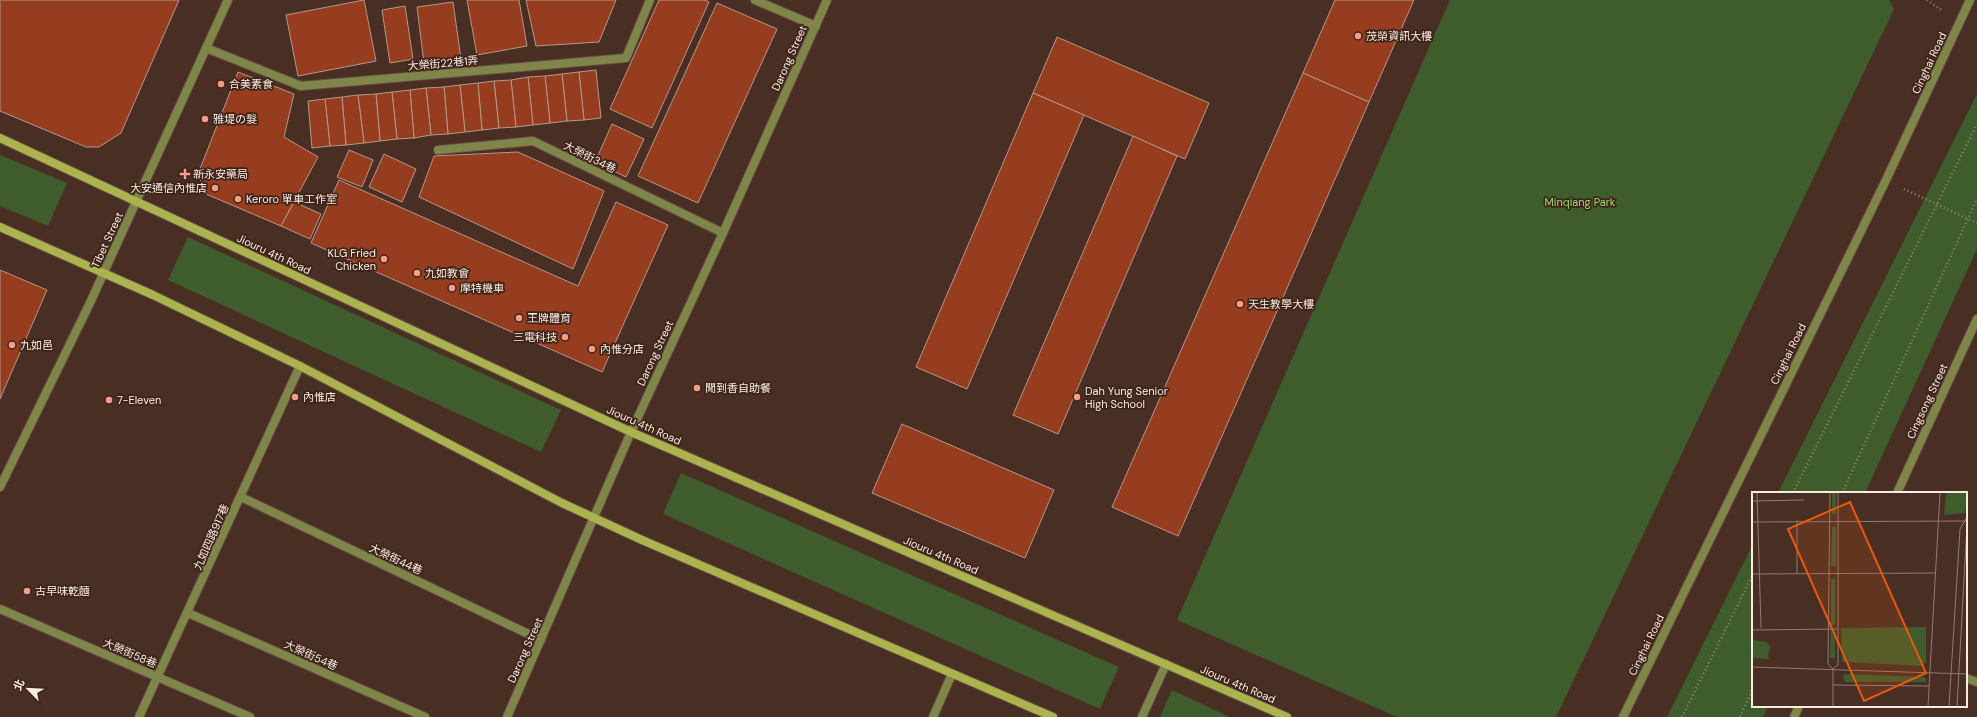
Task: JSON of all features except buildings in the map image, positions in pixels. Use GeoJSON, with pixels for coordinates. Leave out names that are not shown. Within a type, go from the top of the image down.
{"type":"FeatureCollection","features":[{"type":"Feature","properties":{"kind":"street","name":"Tibet Street"},"geometry":{"type":"LineString","coordinates":[[0,487],[136,203],[228,0]]}},
{"type":"Feature","properties":{"kind":"street","name":"大榮街22巷1弄"},"geometry":{"type":"LineString","coordinates":[[206,48],[301,86],[626,58],[650,0]]}},
{"type":"Feature","properties":{"kind":"street"},"geometry":{"type":"LineString","coordinates":[[755,0],[816,26]]}},
{"type":"Feature","properties":{"kind":"street","name":"Darong Street"},"geometry":{"type":"LineString","coordinates":[[507,717],[593,517],[723,233],[827,0]]}},
{"type":"Feature","properties":{"kind":"street","name":"Cinghai Road"},"geometry":{"type":"LineString","coordinates":[[1623,717],[1886,180],[1970,0]]}},
{"type":"Feature","properties":{"kind":"street","name":"Jiouru 4th Road"},"geometry":{"type":"LineString","coordinates":[[0,138],[136,203],[631,432],[1287,717]]}},
{"type":"Feature","properties":{"kind":"street","name":"大榮街34巷"},"geometry":{"type":"LineString","coordinates":[[438,150],[533,141],[723,233]]}},
{"type":"Feature","properties":{"kind":"street"},"geometry":{"type":"LineString","coordinates":[[0,227],[153,294],[300,366],[562,502],[642,540],[1053,717]]}},
{"type":"Feature","properties":{"kind":"street","name":"Cingsong Street"},"geometry":{"type":"LineString","coordinates":[[1898,492],[1977,319]]}},
{"type":"Feature","properties":{"kind":"street","name":"九如四路917巷"},"geometry":{"type":"LineString","coordinates":[[139,717],[159,677],[300,366]]}},
{"type":"Feature","properties":{"kind":"street","name":"大榮街44巷"},"geometry":{"type":"LineString","coordinates":[[241,497],[541,640]]}},
{"type":"Feature","properties":{"kind":"street","name":"大榮街58巷"},"geometry":{"type":"LineString","coordinates":[[0,609],[250,717]]}},
{"type":"Feature","properties":{"kind":"street","name":"大榮街54巷"},"geometry":{"type":"LineString","coordinates":[[188,613],[425,717]]}},
{"type":"Feature","properties":{"kind":"street"},"geometry":{"type":"LineString","coordinates":[[1142,717],[1166,664]]}},
{"type":"Feature","properties":{"kind":"street"},"geometry":{"type":"LineString","coordinates":[[933,717],[952,674]]}},
{"type":"Feature","properties":{"kind":"street"},"geometry":{"type":"LineString","coordinates":[[1967,678],[1977,682]]}},
{"type":"Feature","properties":{"kind":"street"},"geometry":{"type":"LineString","coordinates":[[1794,717],[1799,707]]}},
{"type":"Feature","properties":{"kind":"path"},"geometry":{"type":"LineString","coordinates":[[1793,492],[1977,124]]}},
{"type":"Feature","properties":{"kind":"path"},"geometry":{"type":"LineString","coordinates":[[1886,180],[1977,223]]}},
{"type":"Feature","properties":{"kind":"path"},"geometry":{"type":"LineString","coordinates":[[1842,492],[1977,199]]}},
{"type":"Feature","properties":{"kind":"path"},"geometry":{"type":"LineString","coordinates":[[1682,717],[1752,576]]}},
{"type":"Feature","properties":{"kind":"path"},"geometry":{"type":"LineString","coordinates":[[1740,717],[1752,690]]}},
{"type":"Feature","properties":{"kind":"green space","name":"Minqiang Park"},"geometry":{"type":"Polygon","coordinates":[[[1450,0],[1889,0],[1894,9],[1556,717],[1397,717],[1177,620],[1450,0]]]}},
{"type":"Feature","properties":{"kind":"green space"},"geometry":{"type":"Polygon","coordinates":[[[1977,94],[1977,249],[1865,492],[1778,492],[1977,94]]]}},
{"type":"Feature","properties":{"kind":"green space"},"geometry":{"type":"Polygon","coordinates":[[[0,155],[67,183],[48,226],[0,206],[0,155]]]}},
{"type":"Feature","properties":{"kind":"green space"},"geometry":{"type":"Polygon","coordinates":[[[188,237],[561,410],[541,452],[168,280],[188,237]]]}},
{"type":"Feature","properties":{"kind":"green space"},"geometry":{"type":"Polygon","coordinates":[[[681,473],[1119,667],[1100,709],[663,514],[681,473]]]}},
{"type":"Feature","properties":{"kind":"green space"},"geometry":{"type":"Polygon","coordinates":[[[1752,546],[1752,707],[1768,707],[1763,717],[1667,717],[1752,546]]]}},
{"type":"Feature","properties":{"kind":"green space"},"geometry":{"type":"Polygon","coordinates":[[[1172,690],[1230,717],[1160,717],[1172,690]]]}},
{"type":"Feature","properties":{"kind":"place","name":"茂榮資訊大樓"},"geometry":{"type":"Point","coordinates":[1358,36]}},
{"type":"Feature","properties":{"kind":"place","name":"合美素食"},"geometry":{"type":"Point","coordinates":[221,84]}},
{"type":"Feature","properties":{"kind":"place","name":"雅堤の髮"},"geometry":{"type":"Point","coordinates":[205,119]}},
{"type":"Feature","properties":{"kind":"place","name":"新永安藥局"},"geometry":{"type":"Point","coordinates":[185,174]}},
{"type":"Feature","properties":{"kind":"place","name":"大安通信內惟店"},"geometry":{"type":"Point","coordinates":[215,188]}},
{"type":"Feature","properties":{"kind":"place","name":"Keroro 單車工作室"},"geometry":{"type":"Point","coordinates":[238,199]}},
{"type":"Feature","properties":{"kind":"place","name":"KLG Fried Chicken"},"geometry":{"type":"Point","coordinates":[384,259]}},
{"type":"Feature","properties":{"kind":"place","name":"九如教會"},"geometry":{"type":"Point","coordinates":[417,273]}},
{"type":"Feature","properties":{"kind":"place","name":"摩特機車"},"geometry":{"type":"Point","coordinates":[452,288]}},
{"type":"Feature","properties":{"kind":"place","name":"天生教學大樓"},"geometry":{"type":"Point","coordinates":[1240,304]}},
{"type":"Feature","properties":{"kind":"place","name":"王牌體育"},"geometry":{"type":"Point","coordinates":[519,318]}},
{"type":"Feature","properties":{"kind":"place","name":"三電科技"},"geometry":{"type":"Point","coordinates":[565,337]}},
{"type":"Feature","properties":{"kind":"place","name":"九如邑"},"geometry":{"type":"Point","coordinates":[12,345]}},
{"type":"Feature","properties":{"kind":"place","name":"內惟分店"},"geometry":{"type":"Point","coordinates":[592,349]}},
{"type":"Feature","properties":{"kind":"place","name":"聞到香自助餐"},"geometry":{"type":"Point","coordinates":[697,388]}},
{"type":"Feature","properties":{"kind":"place","name":"內惟店"},"geometry":{"type":"Point","coordinates":[295,397]}},
{"type":"Feature","properties":{"kind":"place","name":"Dah Yung Senior High School"},"geometry":{"type":"Point","coordinates":[1077,397]}},
{"type":"Feature","properties":{"kind":"place","name":"7-Eleven"},"geometry":{"type":"Point","coordinates":[109,400]}},
{"type":"Feature","properties":{"kind":"place","name":"古早味乾麵"},"geometry":{"type":"Point","coordinates":[27,591]}}]}
